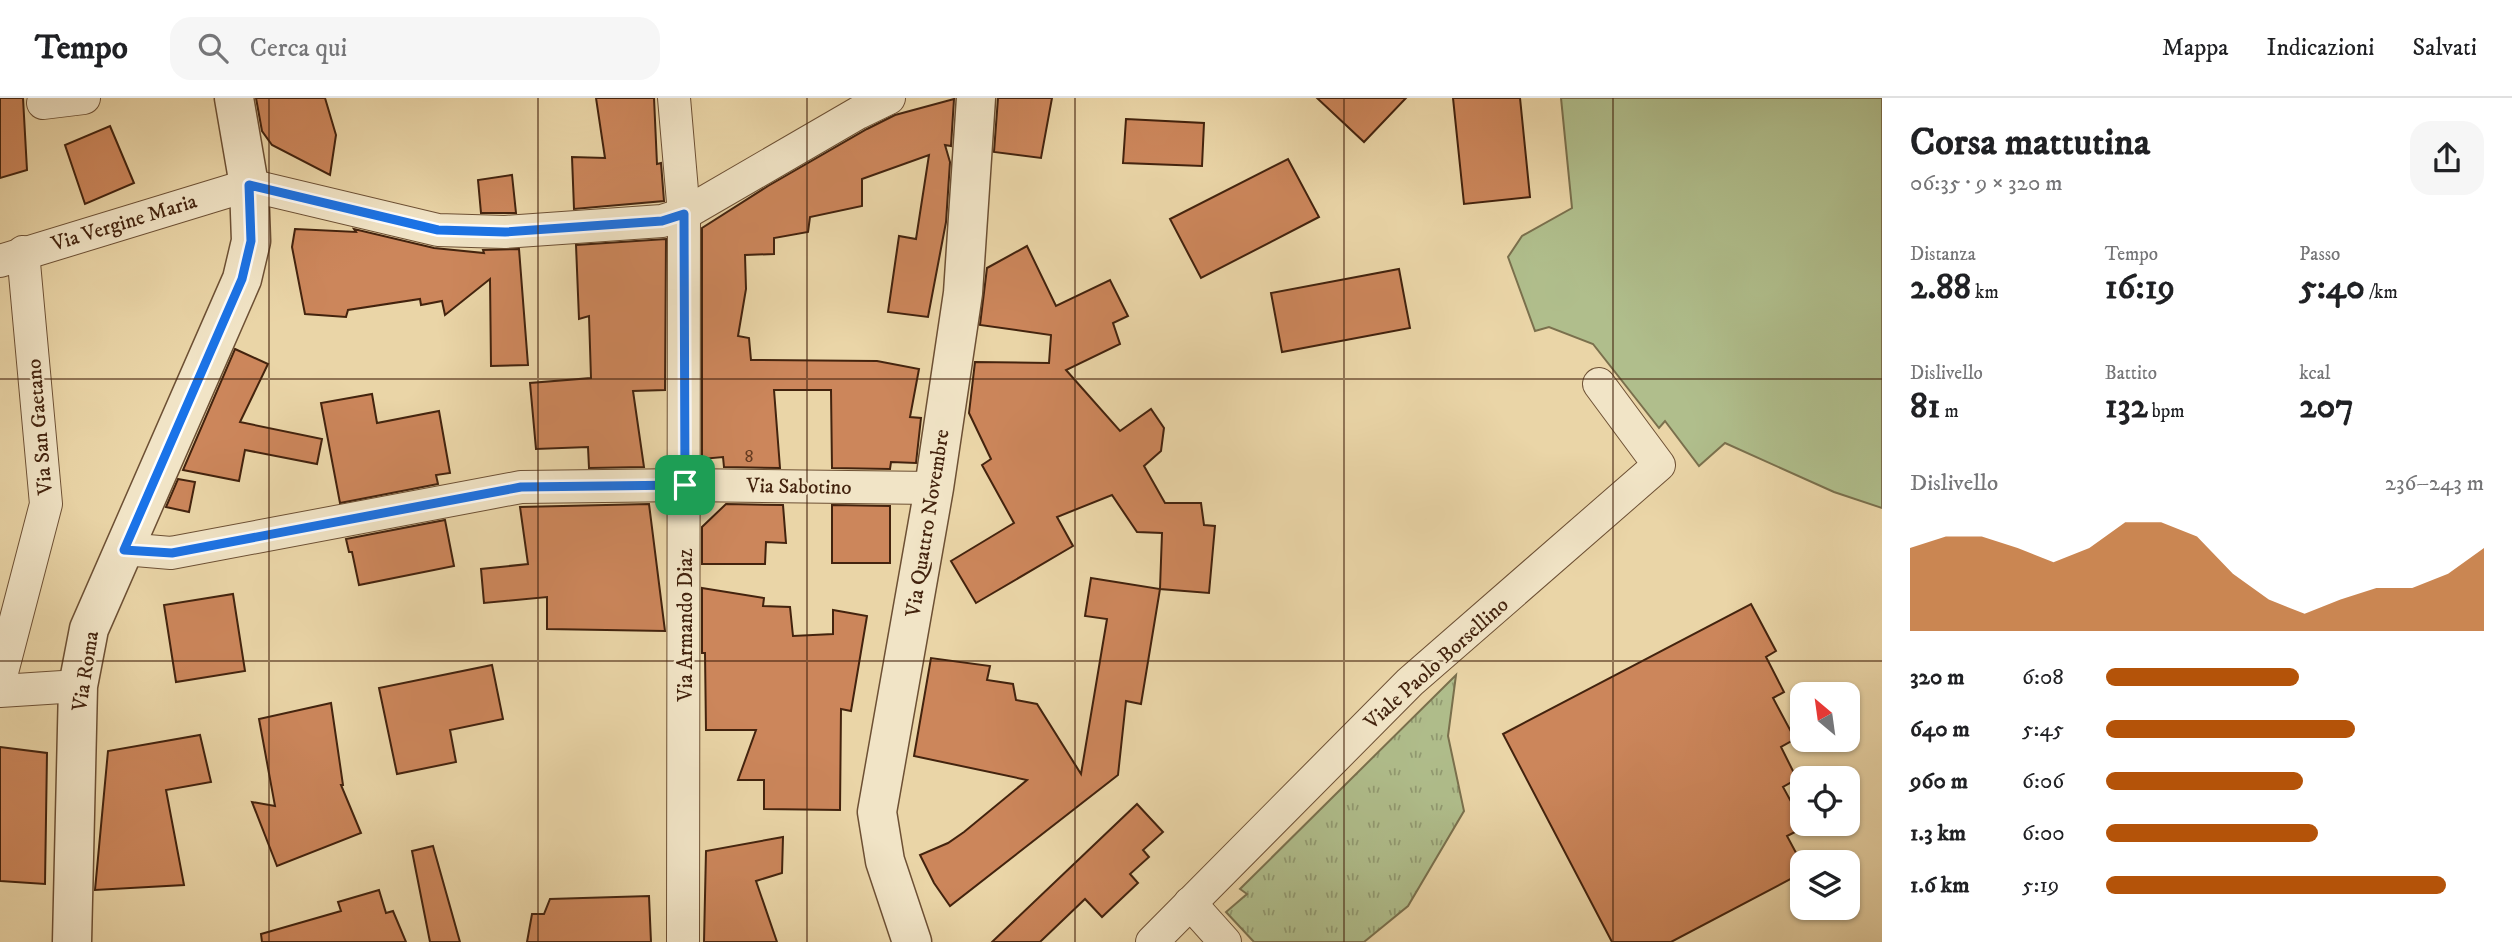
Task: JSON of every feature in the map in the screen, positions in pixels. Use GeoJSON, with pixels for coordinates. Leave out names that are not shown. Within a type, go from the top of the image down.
{"type":"FeatureCollection","features":[{"type":"Feature","properties":{"kind":"street"},"geometry":{"type":"LineString","coordinates":[[43,103],[84,98]]}},
{"type":"Feature","properties":{"kind":"street","name":"Via Roma"},"geometry":{"type":"LineString","coordinates":[[72,942],[78,686],[89,629],[242,279],[251,241],[249,185],[234,98]]}},
{"type":"Feature","properties":{"kind":"street","name":"Via Armando Diaz"},"geometry":{"type":"LineString","coordinates":[[674,98],[684,214],[683,942]]}},
{"type":"Feature","properties":{"kind":"street"},"geometry":{"type":"LineString","coordinates":[[249,185],[438,230],[505,232],[662,221],[684,214],[858,113],[889,98]]}},
{"type":"Feature","properties":{"kind":"street","name":"Via Quattro Novembre"},"geometry":{"type":"LineString","coordinates":[[912,942],[885,861],[877,812],[934,488],[963,293],[976,98]]}},
{"type":"Feature","properties":{"kind":"street","name":"Via Vergine Maria"},"geometry":{"type":"LineString","coordinates":[[12,256],[249,185]]}},
{"type":"Feature","properties":{"kind":"street","name":"Via San Gaetano"},"geometry":{"type":"LineString","coordinates":[[0,680],[46,503],[12,256]]}},
{"type":"Feature","properties":{"kind":"street","name":"Viale Paolo Borsellino"},"geometry":{"type":"LineString","coordinates":[[1152,942],[1410,682],[1659,465],[1599,384]]}},
{"type":"Feature","properties":{"kind":"street","name":"Via Sabotino"},"geometry":{"type":"LineString","coordinates":[[124,550],[172,553],[521,487],[685,485],[934,488]]}},
{"type":"Feature","properties":{"kind":"street"},"geometry":{"type":"LineString","coordinates":[[0,691],[78,686]]}},
{"type":"Feature","properties":{"kind":"street"},"geometry":{"type":"LineString","coordinates":[[1191,903],[1225,942]]}},
{"type":"Feature","properties":{"kind":"green space"},"geometry":{"type":"Polygon","coordinates":[[[1561,98],[1882,98],[1882,508],[1834,492],[1725,443],[1699,466],[1665,421],[1659,428],[1593,344],[1549,327],[1535,331],[1508,257],[1522,236],[1572,208],[1561,98]]]}},
{"type":"Feature","properties":{"kind":"green space"},"geometry":{"type":"Polygon","coordinates":[[[1456,675],[1448,736],[1464,811],[1408,906],[1364,942],[1254,942],[1226,912],[1247,894],[1240,889],[1456,675]]]}},
{"type":"Feature","properties":{"kind":"building"},"geometry":{"type":"Polygon","coordinates":[[[0,98],[23,98],[27,170],[0,178],[0,98]]]}},
{"type":"Feature","properties":{"kind":"building"},"geometry":{"type":"Polygon","coordinates":[[[256,98],[325,98],[336,135],[330,175],[272,145],[262,131],[256,98]]]}},
{"type":"Feature","properties":{"kind":"building"},"geometry":{"type":"Polygon","coordinates":[[[596,98],[654,98],[657,164],[661,163],[664,201],[574,209],[572,157],[605,158],[596,98]]]}},
{"type":"Feature","properties":{"kind":"building"},"geometry":{"type":"Polygon","coordinates":[[[998,98],[1052,98],[1041,158],[994,152],[998,98]]]}},
{"type":"Feature","properties":{"kind":"building"},"geometry":{"type":"Polygon","coordinates":[[[1317,98],[1406,98],[1364,142],[1317,98]]]}},
{"type":"Feature","properties":{"kind":"building"},"geometry":{"type":"Polygon","coordinates":[[[1453,98],[1520,98],[1530,197],[1464,204],[1453,98]]]}},
{"type":"Feature","properties":{"kind":"building"},"geometry":{"type":"Polygon","coordinates":[[[954,99],[951,146],[945,145],[950,162],[946,222],[928,317],[888,312],[899,236],[916,239],[929,155],[862,179],[862,206],[810,217],[808,232],[774,238],[774,254],[745,255],[746,289],[738,336],[749,338],[751,360],[877,361],[919,369],[910,417],[921,418],[916,463],[891,462],[890,469],[832,468],[831,390],[774,390],[780,468],[724,467],[723,457],[702,459],[702,228],[867,129],[895,115],[954,99]]]}},
{"type":"Feature","properties":{"kind":"building"},"geometry":{"type":"Polygon","coordinates":[[[1126,119],[1204,123],[1202,166],[1123,163],[1126,119]]]}},
{"type":"Feature","properties":{"kind":"building"},"geometry":{"type":"Polygon","coordinates":[[[110,126],[134,183],[85,204],[65,145],[110,126]]]}},
{"type":"Feature","properties":{"kind":"building"},"geometry":{"type":"Polygon","coordinates":[[[1288,159],[1319,217],[1201,278],[1170,219],[1288,159]]]}},
{"type":"Feature","properties":{"kind":"building"},"geometry":{"type":"Polygon","coordinates":[[[512,175],[516,213],[481,213],[478,180],[512,175]]]}},
{"type":"Feature","properties":{"kind":"building"},"geometry":{"type":"Polygon","coordinates":[[[295,229],[356,232],[354,229],[434,248],[484,253],[483,250],[519,249],[528,365],[491,366],[490,279],[445,315],[442,301],[421,305],[420,299],[348,310],[346,317],[305,314],[292,247],[295,229]]]}},
{"type":"Feature","properties":{"kind":"building"},"geometry":{"type":"Polygon","coordinates":[[[666,239],[665,390],[633,391],[644,467],[589,468],[588,447],[536,449],[530,383],[591,378],[589,316],[579,319],[576,245],[666,239]]]}},
{"type":"Feature","properties":{"kind":"building"},"geometry":{"type":"Polygon","coordinates":[[[1027,246],[1056,306],[1110,280],[1128,316],[1113,323],[1120,344],[1066,370],[1120,431],[1151,409],[1164,428],[1161,451],[1144,466],[1165,503],[1201,503],[1204,525],[1215,526],[1209,593],[1160,589],[1162,533],[1137,532],[1112,495],[1057,517],[1073,546],[976,603],[951,561],[1014,523],[982,465],[991,459],[969,413],[975,362],[1049,363],[1051,335],[980,325],[987,268],[1027,246]]]}},
{"type":"Feature","properties":{"kind":"building"},"geometry":{"type":"Polygon","coordinates":[[[1399,269],[1410,328],[1282,352],[1271,293],[1399,269]]]}},
{"type":"Feature","properties":{"kind":"building"},"geometry":{"type":"Polygon","coordinates":[[[235,349],[268,364],[240,422],[322,439],[317,464],[245,450],[239,481],[183,470],[235,349]]]}},
{"type":"Feature","properties":{"kind":"building"},"geometry":{"type":"Polygon","coordinates":[[[372,394],[377,423],[439,411],[450,473],[436,475],[438,484],[340,503],[321,403],[372,394]]]}},
{"type":"Feature","properties":{"kind":"building"},"geometry":{"type":"Polygon","coordinates":[[[178,479],[195,482],[189,512],[166,507],[178,479]]]}},
{"type":"Feature","properties":{"kind":"building"},"geometry":{"type":"Polygon","coordinates":[[[649,504],[665,631],[547,629],[547,597],[484,603],[481,569],[528,564],[520,507],[649,504]]]}},
{"type":"Feature","properties":{"kind":"building"},"geometry":{"type":"Polygon","coordinates":[[[726,504],[783,505],[786,543],[766,542],[765,564],[702,564],[702,527],[726,504]]]}},
{"type":"Feature","properties":{"kind":"building"},"geometry":{"type":"Polygon","coordinates":[[[832,505],[890,506],[890,563],[832,563],[832,505]]]}},
{"type":"Feature","properties":{"kind":"building"},"geometry":{"type":"Polygon","coordinates":[[[445,520],[454,566],[359,585],[352,552],[349,552],[346,539],[445,520]]]}},
{"type":"Feature","properties":{"kind":"building"},"geometry":{"type":"Polygon","coordinates":[[[1091,578],[1160,589],[1141,704],[1126,701],[1118,775],[950,906],[934,883],[920,855],[948,843],[964,832],[1027,780],[914,756],[931,658],[990,666],[987,680],[1013,684],[1016,700],[1037,704],[1081,774],[1107,619],[1085,616],[1091,578]]]}},
{"type":"Feature","properties":{"kind":"building"},"geometry":{"type":"Polygon","coordinates":[[[702,588],[764,598],[763,606],[790,607],[793,636],[833,634],[833,610],[867,616],[851,711],[841,709],[840,810],[764,809],[764,780],[738,780],[756,730],[706,730],[702,588]]]}},
{"type":"Feature","properties":{"kind":"building"},"geometry":{"type":"Polygon","coordinates":[[[233,594],[245,671],[176,682],[164,605],[233,594]]]}},
{"type":"Feature","properties":{"kind":"building"},"geometry":{"type":"Polygon","coordinates":[[[1751,604],[1776,651],[1766,657],[1784,692],[1773,698],[1790,730],[1790,742],[1781,747],[1790,766],[1790,783],[1783,787],[1790,800],[1790,834],[1787,836],[1794,850],[1790,850],[1790,879],[1671,942],[1612,942],[1503,734],[1751,604]]]}},
{"type":"Feature","properties":{"kind":"building"},"geometry":{"type":"Polygon","coordinates":[[[492,665],[503,719],[450,730],[456,762],[397,774],[379,688],[492,665]]]}},
{"type":"Feature","properties":{"kind":"building"},"geometry":{"type":"Polygon","coordinates":[[[331,703],[341,785],[361,833],[277,866],[252,802],[275,806],[259,719],[331,703]]]}},
{"type":"Feature","properties":{"kind":"building"},"geometry":{"type":"Polygon","coordinates":[[[200,735],[211,782],[166,790],[184,885],[95,890],[108,751],[200,735]]]}},
{"type":"Feature","properties":{"kind":"building"},"geometry":{"type":"Polygon","coordinates":[[[0,747],[47,753],[45,884],[0,881],[0,747]]]}},
{"type":"Feature","properties":{"kind":"building"},"geometry":{"type":"Polygon","coordinates":[[[1137,804],[1163,832],[1143,850],[1149,857],[1130,874],[1138,883],[1102,917],[1085,899],[1040,942],[992,942],[1137,804]]]}},
{"type":"Feature","properties":{"kind":"building"},"geometry":{"type":"Polygon","coordinates":[[[783,837],[782,873],[756,881],[777,942],[704,942],[706,851],[783,837]]]}},
{"type":"Feature","properties":{"kind":"building"},"geometry":{"type":"Polygon","coordinates":[[[433,846],[460,942],[430,942],[412,851],[433,846]]]}},
{"type":"Feature","properties":{"kind":"building"},"geometry":{"type":"Polygon","coordinates":[[[379,890],[386,913],[393,911],[406,942],[262,942],[261,934],[341,911],[338,902],[379,890]]]}},
{"type":"Feature","properties":{"kind":"building"},"geometry":{"type":"Polygon","coordinates":[[[649,896],[651,942],[527,942],[532,914],[544,914],[550,899],[649,896]]]}},
{"type":"Feature","properties":{"kind":"route"},"geometry":{"type":"LineString","coordinates":[[249,185],[438,230],[505,232],[662,221],[684,214],[685,485],[521,487],[172,553],[124,550],[242,279],[251,241],[249,185]]}}]}
